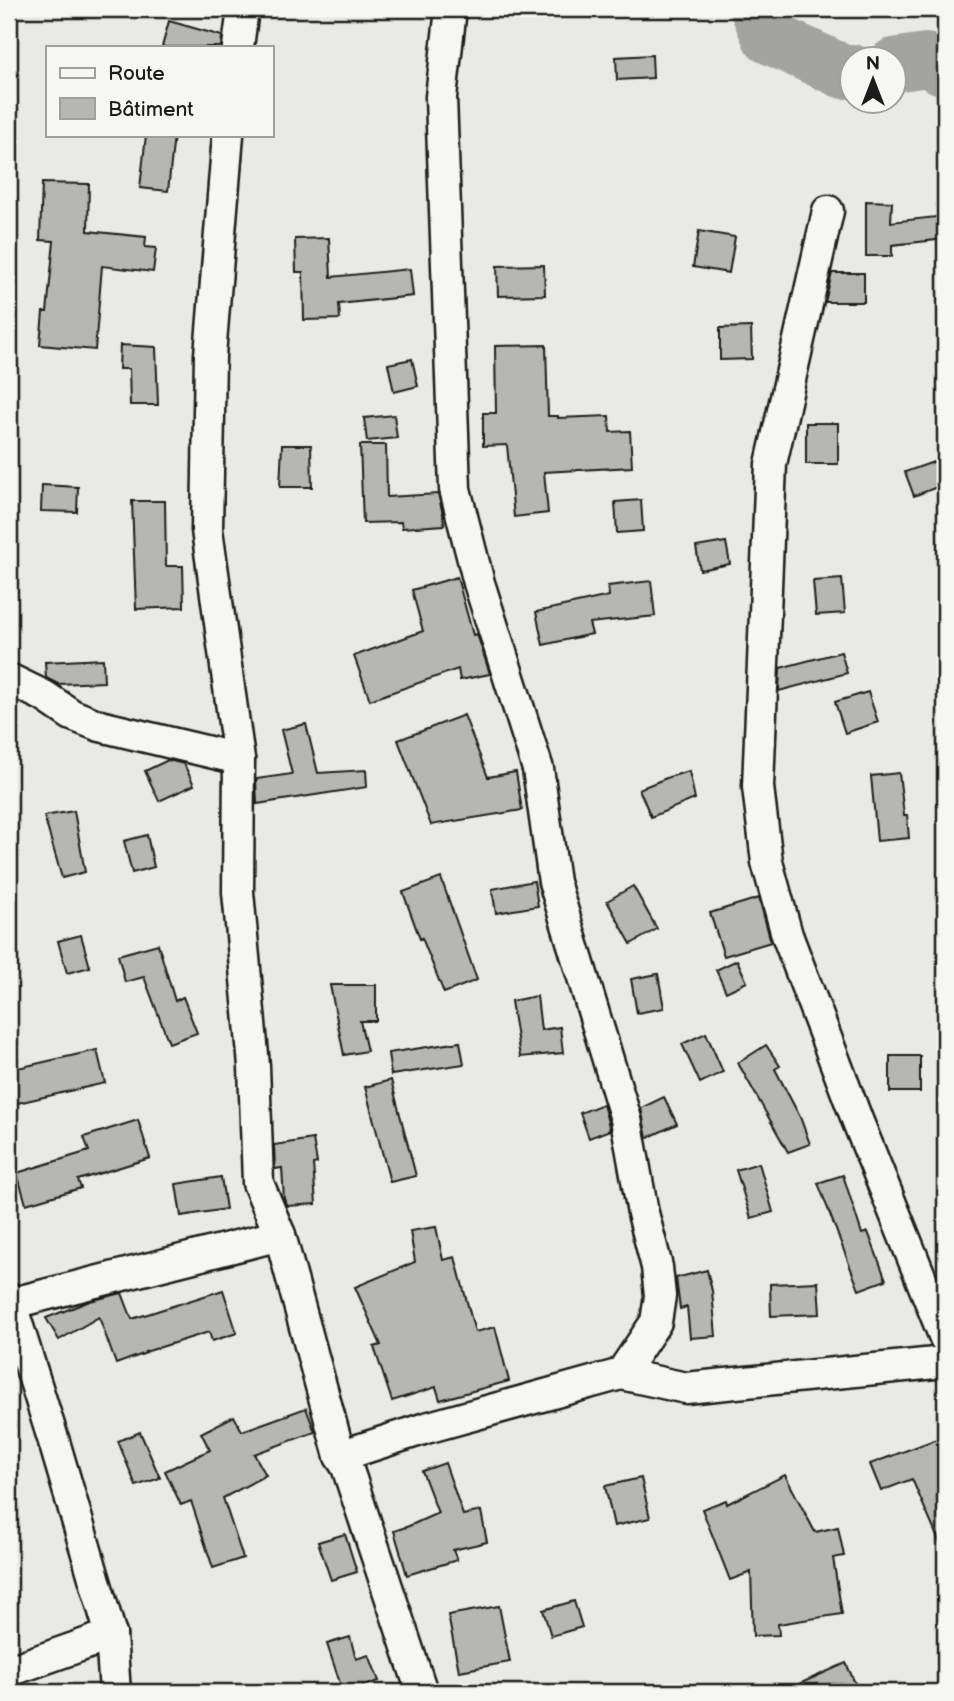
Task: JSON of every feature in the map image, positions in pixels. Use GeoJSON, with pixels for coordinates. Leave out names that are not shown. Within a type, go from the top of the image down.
{"type":"FeatureCollection","features":[{"type":"Feature","properties":{"kind":"street"},"geometry":{"type":"LineString","coordinates":[[239,46],[243,9]]}},
{"type":"Feature","properties":{"kind":"street"},"geometry":{"type":"LineString","coordinates":[[451,9],[442,97],[455,488],[479,583],[538,769],[554,883],[626,1119],[643,1213],[657,1267],[660,1297],[656,1322],[621,1374]]}},
{"type":"Feature","properties":{"kind":"street"},"geometry":{"type":"LineString","coordinates":[[228,136],[210,355],[206,530],[239,759],[238,892],[254,1066],[258,1183],[280,1235],[340,1456],[347,1467],[422,1692]]}},
{"type":"Feature","properties":{"kind":"street"},"geometry":{"type":"LineString","coordinates":[[828,211],[771,464],[758,787],[767,862],[787,935],[858,1122],[945,1338]]}},
{"type":"Feature","properties":{"kind":"street"},"geometry":{"type":"LineString","coordinates":[[9,679],[44,696],[72,715],[100,726],[239,759]]}},
{"type":"Feature","properties":{"kind":"street"},"geometry":{"type":"LineString","coordinates":[[115,1692],[111,1635],[10,1302],[280,1235]]}},
{"type":"Feature","properties":{"kind":"street"},"geometry":{"type":"LineString","coordinates":[[340,1456],[621,1374],[686,1388],[945,1362]]}},
{"type":"Feature","properties":{"kind":"street"},"geometry":{"type":"LineString","coordinates":[[9,1671],[111,1635]]}},
{"type":"Feature","properties":{"kind":"building"},"geometry":{"type":"Polygon","coordinates":[[[169,21],[222,36],[221,46],[162,46],[169,21]]]}},
{"type":"Feature","properties":{"kind":"building"},"geometry":{"type":"Polygon","coordinates":[[[652,55],[653,78],[617,80],[616,57],[652,55]]]}},
{"type":"Feature","properties":{"kind":"building"},"geometry":{"type":"Polygon","coordinates":[[[146,136],[174,136],[168,191],[140,188],[146,136]]]}},
{"type":"Feature","properties":{"kind":"building"},"geometry":{"type":"Polygon","coordinates":[[[42,183],[89,184],[88,231],[146,237],[145,247],[156,248],[153,272],[102,266],[95,350],[40,345],[43,312],[47,312],[54,241],[40,240],[42,183]]]}},
{"type":"Feature","properties":{"kind":"building"},"geometry":{"type":"Polygon","coordinates":[[[866,201],[892,202],[891,222],[945,216],[945,239],[892,245],[892,256],[866,256],[866,201]]]}},
{"type":"Feature","properties":{"kind":"building"},"geometry":{"type":"Polygon","coordinates":[[[699,231],[735,237],[729,273],[693,267],[699,231]]]}},
{"type":"Feature","properties":{"kind":"building"},"geometry":{"type":"Polygon","coordinates":[[[329,238],[331,277],[410,269],[413,296],[339,304],[340,319],[304,320],[303,272],[296,272],[295,239],[329,238]]]}},
{"type":"Feature","properties":{"kind":"building"},"geometry":{"type":"Polygon","coordinates":[[[544,265],[545,295],[498,296],[497,266],[544,265]]]}},
{"type":"Feature","properties":{"kind":"building"},"geometry":{"type":"Polygon","coordinates":[[[832,273],[864,273],[864,302],[825,302],[832,273]]]}},
{"type":"Feature","properties":{"kind":"building"},"geometry":{"type":"Polygon","coordinates":[[[751,327],[752,359],[720,360],[720,328],[751,327]]]}},
{"type":"Feature","properties":{"kind":"building"},"geometry":{"type":"Polygon","coordinates":[[[120,345],[156,347],[158,405],[130,405],[129,369],[119,369],[120,345]]]}},
{"type":"Feature","properties":{"kind":"building"},"geometry":{"type":"Polygon","coordinates":[[[546,345],[548,416],[609,416],[610,432],[630,431],[632,467],[544,472],[548,513],[514,517],[507,445],[483,446],[483,413],[496,413],[495,346],[546,345]]]}},
{"type":"Feature","properties":{"kind":"building"},"geometry":{"type":"Polygon","coordinates":[[[412,359],[418,386],[394,392],[388,364],[412,359]]]}},
{"type":"Feature","properties":{"kind":"building"},"geometry":{"type":"Polygon","coordinates":[[[394,415],[397,438],[367,441],[364,418],[394,415]]]}},
{"type":"Feature","properties":{"kind":"building"},"geometry":{"type":"Polygon","coordinates":[[[806,423],[838,423],[838,464],[806,464],[806,423]]]}},
{"type":"Feature","properties":{"kind":"building"},"geometry":{"type":"Polygon","coordinates":[[[282,445],[311,445],[312,487],[280,487],[282,445]]]}},
{"type":"Feature","properties":{"kind":"building"},"geometry":{"type":"Polygon","coordinates":[[[360,445],[386,445],[387,497],[438,494],[444,525],[402,528],[401,522],[363,523],[360,445]]]}},
{"type":"Feature","properties":{"kind":"building"},"geometry":{"type":"Polygon","coordinates":[[[936,461],[945,484],[914,496],[905,472],[936,461]]]}},
{"type":"Feature","properties":{"kind":"building"},"geometry":{"type":"Polygon","coordinates":[[[42,485],[78,487],[77,512],[41,511],[42,485]]]}},
{"type":"Feature","properties":{"kind":"building"},"geometry":{"type":"Polygon","coordinates":[[[641,500],[643,531],[617,533],[615,502],[641,500]]]}},
{"type":"Feature","properties":{"kind":"building"},"geometry":{"type":"Polygon","coordinates":[[[132,501],[165,501],[166,566],[183,566],[184,607],[136,609],[132,501]]]}},
{"type":"Feature","properties":{"kind":"building"},"geometry":{"type":"Polygon","coordinates":[[[726,542],[730,564],[700,570],[696,547],[726,542]]]}},
{"type":"Feature","properties":{"kind":"building"},"geometry":{"type":"Polygon","coordinates":[[[457,577],[473,635],[477,634],[490,674],[460,680],[458,669],[370,700],[354,656],[423,631],[412,590],[457,577]]]}},
{"type":"Feature","properties":{"kind":"building"},"geometry":{"type":"Polygon","coordinates":[[[842,579],[845,613],[816,615],[813,581],[842,579]]]}},
{"type":"Feature","properties":{"kind":"building"},"geometry":{"type":"Polygon","coordinates":[[[651,581],[655,616],[589,623],[592,634],[543,645],[536,612],[609,596],[608,586],[651,581]]]}},
{"type":"Feature","properties":{"kind":"building"},"geometry":{"type":"Polygon","coordinates":[[[841,652],[847,673],[779,691],[780,668],[841,652]]]}},
{"type":"Feature","properties":{"kind":"building"},"geometry":{"type":"Polygon","coordinates":[[[103,659],[104,682],[58,684],[46,678],[45,662],[103,659]]]}},
{"type":"Feature","properties":{"kind":"building"},"geometry":{"type":"Polygon","coordinates":[[[868,692],[878,722],[845,733],[835,702],[868,692]]]}},
{"type":"Feature","properties":{"kind":"building"},"geometry":{"type":"Polygon","coordinates":[[[464,715],[488,777],[516,772],[522,810],[431,825],[398,740],[464,715]]]}},
{"type":"Feature","properties":{"kind":"building"},"geometry":{"type":"Polygon","coordinates":[[[306,724],[318,773],[366,770],[367,787],[257,804],[256,779],[292,774],[281,730],[306,724]]]}},
{"type":"Feature","properties":{"kind":"building"},"geometry":{"type":"Polygon","coordinates":[[[168,760],[184,764],[194,785],[159,801],[145,771],[168,760]]]}},
{"type":"Feature","properties":{"kind":"building"},"geometry":{"type":"Polygon","coordinates":[[[689,771],[695,799],[651,817],[639,789],[689,771]]]}},
{"type":"Feature","properties":{"kind":"building"},"geometry":{"type":"Polygon","coordinates":[[[899,773],[909,838],[877,841],[871,776],[899,773]]]}},
{"type":"Feature","properties":{"kind":"building"},"geometry":{"type":"Polygon","coordinates":[[[74,811],[85,872],[62,878],[44,816],[74,811]]]}},
{"type":"Feature","properties":{"kind":"building"},"geometry":{"type":"Polygon","coordinates":[[[147,835],[154,867],[132,873],[124,841],[147,835]]]}},
{"type":"Feature","properties":{"kind":"building"},"geometry":{"type":"Polygon","coordinates":[[[441,878],[477,980],[444,993],[403,892],[441,878]]]}},
{"type":"Feature","properties":{"kind":"building"},"geometry":{"type":"Polygon","coordinates":[[[534,881],[538,906],[496,913],[492,889],[534,881]]]}},
{"type":"Feature","properties":{"kind":"building"},"geometry":{"type":"Polygon","coordinates":[[[633,886],[657,929],[631,944],[607,901],[633,886]]]}},
{"type":"Feature","properties":{"kind":"building"},"geometry":{"type":"Polygon","coordinates":[[[759,898],[771,942],[724,956],[710,913],[759,898]]]}},
{"type":"Feature","properties":{"kind":"building"},"geometry":{"type":"Polygon","coordinates":[[[81,935],[90,967],[67,973],[58,941],[81,935]]]}},
{"type":"Feature","properties":{"kind":"building"},"geometry":{"type":"Polygon","coordinates":[[[158,944],[175,1001],[183,997],[197,1033],[169,1043],[144,977],[125,982],[118,955],[158,944]]]}},
{"type":"Feature","properties":{"kind":"building"},"geometry":{"type":"Polygon","coordinates":[[[737,960],[747,982],[726,992],[716,970],[737,960]]]}},
{"type":"Feature","properties":{"kind":"building"},"geometry":{"type":"Polygon","coordinates":[[[658,974],[664,1008],[637,1013],[631,979],[658,974]]]}},
{"type":"Feature","properties":{"kind":"building"},"geometry":{"type":"Polygon","coordinates":[[[330,985],[376,985],[376,1021],[360,1021],[367,1051],[344,1055],[330,985]]]}},
{"type":"Feature","properties":{"kind":"building"},"geometry":{"type":"Polygon","coordinates":[[[537,996],[541,1030],[560,1027],[563,1053],[520,1057],[511,1001],[537,996]]]}},
{"type":"Feature","properties":{"kind":"building"},"geometry":{"type":"Polygon","coordinates":[[[706,1033],[723,1072],[700,1083],[682,1044],[706,1033]]]}},
{"type":"Feature","properties":{"kind":"building"},"geometry":{"type":"Polygon","coordinates":[[[460,1042],[464,1064],[391,1075],[388,1053],[460,1042]]]}},
{"type":"Feature","properties":{"kind":"building"},"geometry":{"type":"Polygon","coordinates":[[[766,1045],[780,1066],[775,1069],[800,1117],[810,1144],[788,1152],[738,1063],[766,1045]]]}},
{"type":"Feature","properties":{"kind":"building"},"geometry":{"type":"Polygon","coordinates":[[[97,1050],[105,1083],[9,1105],[9,1070],[97,1050]]]}},
{"type":"Feature","properties":{"kind":"building"},"geometry":{"type":"Polygon","coordinates":[[[890,1056],[920,1056],[920,1092],[890,1092],[890,1056]]]}},
{"type":"Feature","properties":{"kind":"building"},"geometry":{"type":"Polygon","coordinates":[[[391,1080],[416,1176],[390,1182],[365,1087],[391,1080]]]}},
{"type":"Feature","properties":{"kind":"building"},"geometry":{"type":"Polygon","coordinates":[[[664,1097],[677,1124],[647,1138],[641,1108],[664,1097]]]}},
{"type":"Feature","properties":{"kind":"building"},"geometry":{"type":"Polygon","coordinates":[[[603,1104],[610,1130],[589,1138],[580,1113],[603,1104]]]}},
{"type":"Feature","properties":{"kind":"building"},"geometry":{"type":"Polygon","coordinates":[[[138,1120],[150,1158],[78,1180],[81,1188],[26,1204],[17,1173],[89,1151],[84,1137],[138,1120]]]}},
{"type":"Feature","properties":{"kind":"building"},"geometry":{"type":"Polygon","coordinates":[[[313,1139],[317,1163],[313,1164],[316,1204],[287,1206],[282,1168],[275,1169],[274,1145],[313,1139]]]}},
{"type":"Feature","properties":{"kind":"building"},"geometry":{"type":"Polygon","coordinates":[[[759,1163],[773,1212],[751,1218],[736,1170],[759,1163]]]}},
{"type":"Feature","properties":{"kind":"building"},"geometry":{"type":"Polygon","coordinates":[[[843,1175],[862,1234],[868,1232],[886,1280],[859,1290],[818,1183],[843,1175]]]}},
{"type":"Feature","properties":{"kind":"building"},"geometry":{"type":"Polygon","coordinates":[[[221,1177],[226,1209],[181,1216],[176,1184],[221,1177]]]}},
{"type":"Feature","properties":{"kind":"building"},"geometry":{"type":"Polygon","coordinates":[[[436,1227],[443,1260],[455,1257],[475,1332],[495,1327],[509,1381],[440,1400],[436,1387],[392,1401],[374,1347],[381,1345],[355,1287],[415,1262],[410,1231],[436,1227]]]}},
{"type":"Feature","properties":{"kind":"building"},"geometry":{"type":"Polygon","coordinates":[[[707,1270],[712,1291],[716,1336],[690,1338],[687,1307],[680,1309],[676,1278],[707,1270]]]}},
{"type":"Feature","properties":{"kind":"building"},"geometry":{"type":"Polygon","coordinates":[[[818,1282],[820,1314],[771,1316],[770,1284],[818,1282]]]}},
{"type":"Feature","properties":{"kind":"building"},"geometry":{"type":"Polygon","coordinates":[[[223,1290],[237,1333],[212,1341],[209,1332],[116,1364],[99,1317],[59,1340],[46,1318],[90,1301],[122,1293],[132,1319],[223,1290]]]}},
{"type":"Feature","properties":{"kind":"building"},"geometry":{"type":"Polygon","coordinates":[[[306,1408],[315,1432],[254,1454],[266,1475],[223,1498],[243,1558],[213,1568],[191,1501],[181,1505],[165,1471],[210,1450],[201,1433],[234,1416],[242,1431],[306,1408]]]}},
{"type":"Feature","properties":{"kind":"building"},"geometry":{"type":"Polygon","coordinates":[[[140,1432],[160,1478],[136,1486],[118,1441],[140,1432]]]}},
{"type":"Feature","properties":{"kind":"building"},"geometry":{"type":"Polygon","coordinates":[[[945,1436],[945,1555],[912,1479],[881,1491],[870,1464],[945,1436]]]}},
{"type":"Feature","properties":{"kind":"building"},"geometry":{"type":"Polygon","coordinates":[[[445,1463],[463,1515],[481,1511],[487,1542],[453,1550],[457,1560],[407,1575],[394,1531],[438,1513],[422,1471],[445,1463]]]}},
{"type":"Feature","properties":{"kind":"building"},"geometry":{"type":"Polygon","coordinates":[[[785,1475],[815,1532],[838,1527],[844,1556],[833,1558],[842,1614],[778,1624],[779,1635],[753,1636],[751,1572],[730,1580],[702,1509],[726,1500],[727,1504],[785,1475]]]}},
{"type":"Feature","properties":{"kind":"building"},"geometry":{"type":"Polygon","coordinates":[[[641,1478],[650,1518],[614,1526],[605,1486],[641,1478]]]}},
{"type":"Feature","properties":{"kind":"building"},"geometry":{"type":"Polygon","coordinates":[[[345,1534],[357,1572],[331,1580],[318,1542],[345,1534]]]}},
{"type":"Feature","properties":{"kind":"building"},"geometry":{"type":"Polygon","coordinates":[[[574,1601],[582,1627],[551,1636],[543,1610],[574,1601]]]}},
{"type":"Feature","properties":{"kind":"building"},"geometry":{"type":"Polygon","coordinates":[[[499,1606],[510,1662],[459,1671],[448,1615],[499,1606]]]}},
{"type":"Feature","properties":{"kind":"building"},"geometry":{"type":"Polygon","coordinates":[[[350,1637],[356,1659],[369,1655],[379,1681],[363,1686],[365,1692],[343,1692],[327,1644],[350,1637]]]}},
{"type":"Feature","properties":{"kind":"building"},"geometry":{"type":"Polygon","coordinates":[[[846,1663],[859,1692],[781,1692],[846,1663]]]}},
{"type":"Feature","properties":{"kind":"waterway"},"geometry":{"type":"LineString","coordinates":[[757,9],[769,37],[838,69]]}},
{"type":"Feature","properties":{"kind":"waterway"},"geometry":{"type":"LineString","coordinates":[[908,63],[926,60],[945,69]]}}]}
